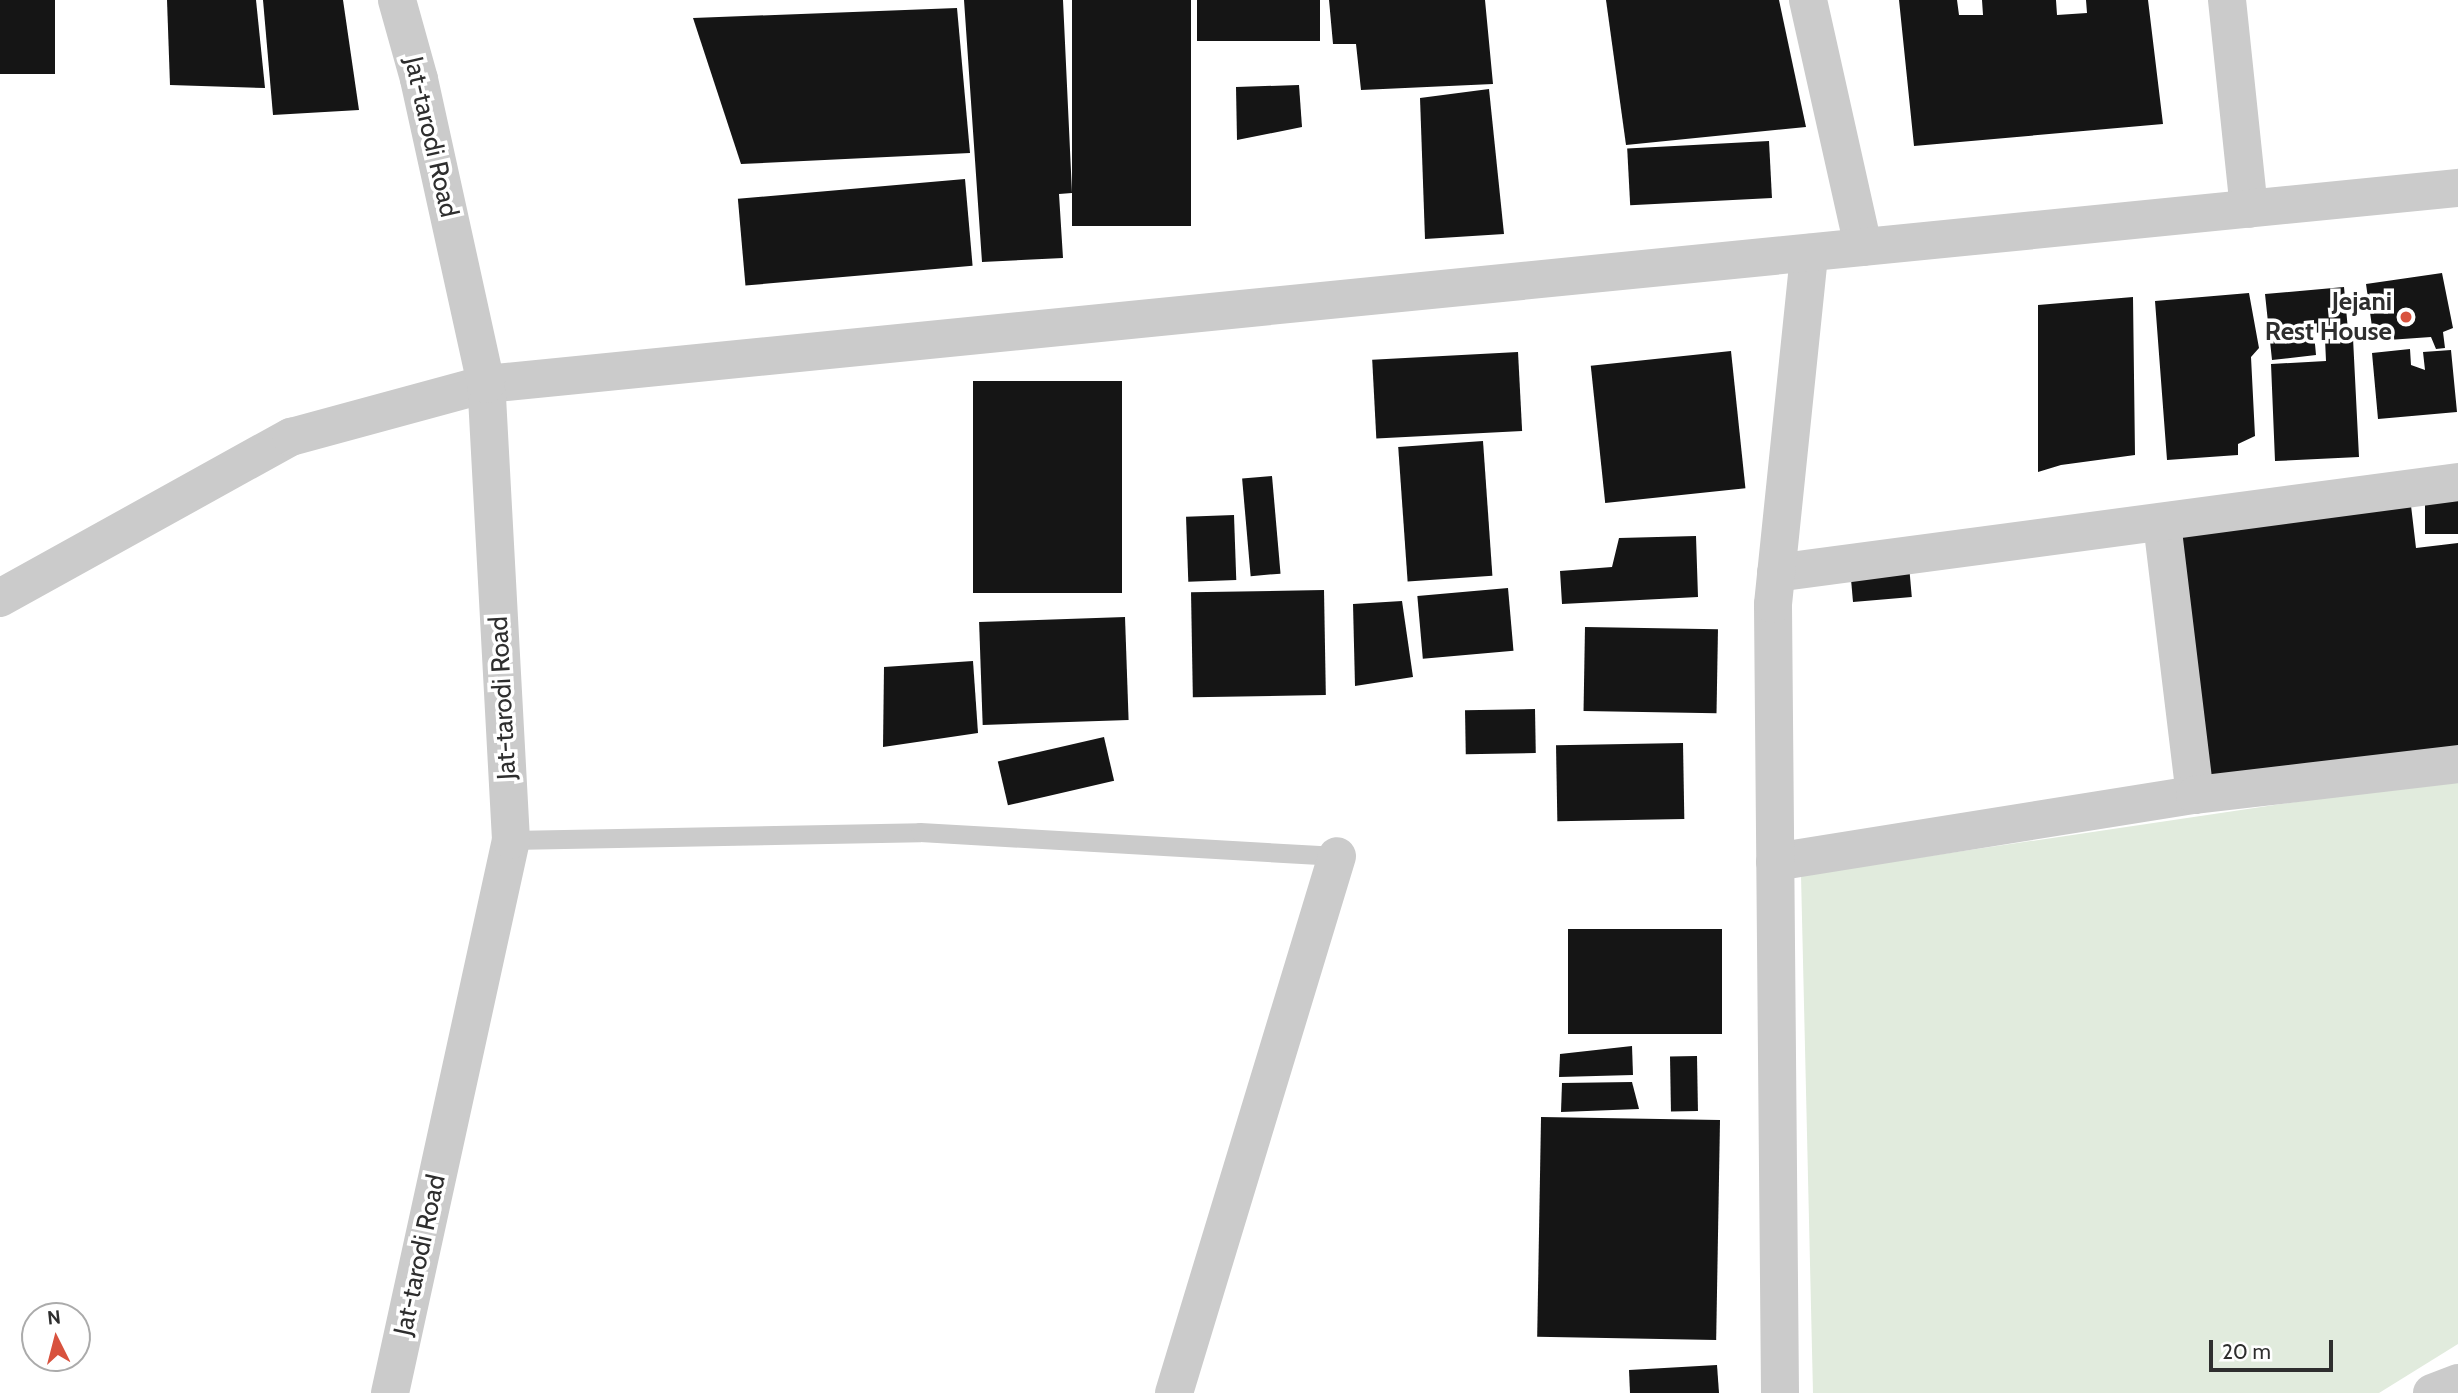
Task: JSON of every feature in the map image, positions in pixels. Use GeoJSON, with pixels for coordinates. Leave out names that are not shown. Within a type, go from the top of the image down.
{"type":"FeatureCollection","features":[{"type":"Feature","properties":{"kind":"street","name":"Jat-tarodi Road"},"geometry":{"type":"LineString","coordinates":[[390,1393],[511,840],[486,384],[419,79],[397,0]]}},
{"type":"Feature","properties":{"kind":"street"},"geometry":{"type":"LineString","coordinates":[[1808,0],[1863,247]]}},
{"type":"Feature","properties":{"kind":"street"},"geometry":{"type":"LineString","coordinates":[[2227,0],[2249,209]]}},
{"type":"Feature","properties":{"kind":"street"},"geometry":{"type":"LineString","coordinates":[[0,598],[291,437],[486,384],[2458,187]]}},
{"type":"Feature","properties":{"kind":"street"},"geometry":{"type":"LineString","coordinates":[[1780,1393],[1773,604],[1809,253]]}},
{"type":"Feature","properties":{"kind":"street"},"geometry":{"type":"LineString","coordinates":[[1776,573],[2458,482]]}},
{"type":"Feature","properties":{"kind":"street"},"geometry":{"type":"LineString","coordinates":[[2162,523],[2195,795]]}},
{"type":"Feature","properties":{"kind":"street"},"geometry":{"type":"LineString","coordinates":[[1775,862],[2195,795],[2458,764]]}},
{"type":"Feature","properties":{"kind":"street"},"geometry":{"type":"LineString","coordinates":[[1174,1393],[1337,856]]}},
{"type":"Feature","properties":{"kind":"street"},"geometry":{"type":"LineString","coordinates":[[2432,1393],[2458,1383]]}},
{"type":"Feature","properties":{"kind":"lane"},"geometry":{"type":"LineString","coordinates":[[511,840],[920,832],[1337,856]]}},
{"type":"Feature","properties":{"kind":"green space"},"geometry":{"type":"Polygon","coordinates":[[[2458,778],[2458,1344],[2379,1393],[1813,1393],[1801,875],[2458,778]]]}},
{"type":"Feature","properties":{"kind":"building"},"geometry":{"type":"Polygon","coordinates":[[[0,0],[55,0],[55,74],[0,74],[0,0]]]}},
{"type":"Feature","properties":{"kind":"building"},"geometry":{"type":"Polygon","coordinates":[[[167,0],[256,0],[265,88],[170,85],[167,0]]]}},
{"type":"Feature","properties":{"kind":"building"},"geometry":{"type":"Polygon","coordinates":[[[263,0],[343,0],[359,110],[273,115],[263,0]]]}},
{"type":"Feature","properties":{"kind":"building"},"geometry":{"type":"Polygon","coordinates":[[[964,0],[1063,0],[1072,193],[1059,194],[1063,258],[982,262],[964,0]]]}},
{"type":"Feature","properties":{"kind":"building"},"geometry":{"type":"Polygon","coordinates":[[[1072,0],[1191,0],[1191,226],[1072,226],[1072,0]]]}},
{"type":"Feature","properties":{"kind":"building"},"geometry":{"type":"Polygon","coordinates":[[[1197,0],[1320,0],[1320,41],[1197,41],[1197,0]]]}},
{"type":"Feature","properties":{"kind":"building"},"geometry":{"type":"Polygon","coordinates":[[[1329,0],[1485,0],[1493,84],[1361,90],[1356,44],[1333,44],[1329,0]]]}},
{"type":"Feature","properties":{"kind":"building"},"geometry":{"type":"Polygon","coordinates":[[[1606,0],[1779,0],[1806,127],[1626,145],[1606,0]]]}},
{"type":"Feature","properties":{"kind":"building"},"geometry":{"type":"Polygon","coordinates":[[[1899,0],[1957,0],[1959,15],[1983,15],[1982,0],[2056,0],[2057,15],[2087,13],[2086,0],[2148,0],[2163,124],[1914,146],[1899,0]]]}},
{"type":"Feature","properties":{"kind":"building"},"geometry":{"type":"Polygon","coordinates":[[[957,8],[970,153],[741,164],[693,18],[957,8]]]}},
{"type":"Feature","properties":{"kind":"building"},"geometry":{"type":"Polygon","coordinates":[[[1299,85],[1302,127],[1237,140],[1236,87],[1299,85]]]}},
{"type":"Feature","properties":{"kind":"building"},"geometry":{"type":"Polygon","coordinates":[[[1489,89],[1504,234],[1425,239],[1420,98],[1489,89]]]}},
{"type":"Feature","properties":{"kind":"building"},"geometry":{"type":"Polygon","coordinates":[[[1769,141],[1772,198],[1630,205],[1627,148],[1769,141]]]}},
{"type":"Feature","properties":{"kind":"building"},"geometry":{"type":"Polygon","coordinates":[[[965,179],[973,266],[745,286],[738,199],[965,179]]]}},
{"type":"Feature","properties":{"kind":"building"},"geometry":{"type":"Polygon","coordinates":[[[2442,273],[2453,328],[2443,332],[2445,348],[2436,349],[2431,337],[2374,341],[2366,284],[2442,273]]]}},
{"type":"Feature","properties":{"kind":"building"},"geometry":{"type":"Polygon","coordinates":[[[2344,287],[2348,330],[2314,333],[2316,355],[2272,360],[2265,294],[2344,287]]]}},
{"type":"Feature","properties":{"kind":"building"},"geometry":{"type":"Polygon","coordinates":[[[2249,293],[2259,348],[2251,357],[2255,436],[2238,444],[2238,455],[2167,460],[2155,301],[2249,293]]]}},
{"type":"Feature","properties":{"kind":"building"},"geometry":{"type":"Polygon","coordinates":[[[2133,297],[2135,455],[2061,465],[2038,472],[2038,305],[2133,297]]]}},
{"type":"Feature","properties":{"kind":"building"},"geometry":{"type":"Polygon","coordinates":[[[2353,338],[2359,457],[2275,461],[2271,364],[2326,361],[2325,339],[2353,338]]]}},
{"type":"Feature","properties":{"kind":"building"},"geometry":{"type":"Polygon","coordinates":[[[2410,349],[2411,365],[2425,370],[2423,352],[2451,350],[2457,412],[2378,419],[2372,353],[2410,349]]]}},
{"type":"Feature","properties":{"kind":"building"},"geometry":{"type":"Polygon","coordinates":[[[1731,351],[1745,488],[1605,503],[1591,366],[1731,351]]]}},
{"type":"Feature","properties":{"kind":"building"},"geometry":{"type":"Polygon","coordinates":[[[1518,352],[1522,431],[1376,439],[1372,360],[1518,352]]]}},
{"type":"Feature","properties":{"kind":"building"},"geometry":{"type":"Polygon","coordinates":[[[973,381],[1122,381],[1122,593],[973,593],[973,381]]]}},
{"type":"Feature","properties":{"kind":"building"},"geometry":{"type":"Polygon","coordinates":[[[1483,441],[1492,576],[1408,582],[1398,447],[1483,441]]]}},
{"type":"Feature","properties":{"kind":"building"},"geometry":{"type":"Polygon","coordinates":[[[1272,476],[1281,574],[1251,576],[1242,479],[1272,476]]]}},
{"type":"Feature","properties":{"kind":"building"},"geometry":{"type":"Polygon","coordinates":[[[2410,497],[2416,548],[2458,543],[2458,752],[2207,779],[2175,533],[2410,497]]]}},
{"type":"Feature","properties":{"kind":"building"},"geometry":{"type":"Polygon","coordinates":[[[2425,500],[2458,500],[2458,534],[2425,534],[2425,500]]]}},
{"type":"Feature","properties":{"kind":"building"},"geometry":{"type":"Polygon","coordinates":[[[1234,515],[1236,580],[1188,582],[1186,517],[1234,515]]]}},
{"type":"Feature","properties":{"kind":"building"},"geometry":{"type":"Polygon","coordinates":[[[1696,536],[1698,597],[1562,604],[1560,571],[1612,567],[1619,538],[1696,536]]]}},
{"type":"Feature","properties":{"kind":"building"},"geometry":{"type":"Polygon","coordinates":[[[1909,565],[1912,597],[1853,602],[1850,570],[1909,565]]]}},
{"type":"Feature","properties":{"kind":"building"},"geometry":{"type":"Polygon","coordinates":[[[1508,588],[1513,651],[1423,659],[1417,596],[1508,588]]]}},
{"type":"Feature","properties":{"kind":"building"},"geometry":{"type":"Polygon","coordinates":[[[1324,590],[1326,695],[1193,697],[1191,592],[1324,590]]]}},
{"type":"Feature","properties":{"kind":"building"},"geometry":{"type":"Polygon","coordinates":[[[1402,601],[1413,677],[1355,686],[1353,604],[1402,601]]]}},
{"type":"Feature","properties":{"kind":"building"},"geometry":{"type":"Polygon","coordinates":[[[1125,617],[1129,720],[983,725],[979,622],[1125,617]]]}},
{"type":"Feature","properties":{"kind":"building"},"geometry":{"type":"Polygon","coordinates":[[[1585,627],[1718,629],[1717,713],[1584,711],[1585,627]]]}},
{"type":"Feature","properties":{"kind":"building"},"geometry":{"type":"Polygon","coordinates":[[[973,661],[978,733],[883,747],[884,667],[973,661]]]}},
{"type":"Feature","properties":{"kind":"building"},"geometry":{"type":"Polygon","coordinates":[[[1535,709],[1536,753],[1466,754],[1465,710],[1535,709]]]}},
{"type":"Feature","properties":{"kind":"building"},"geometry":{"type":"Polygon","coordinates":[[[1104,737],[1114,781],[1008,805],[998,762],[1104,737]]]}},
{"type":"Feature","properties":{"kind":"building"},"geometry":{"type":"Polygon","coordinates":[[[1683,743],[1684,819],[1557,821],[1556,745],[1683,743]]]}},
{"type":"Feature","properties":{"kind":"building"},"geometry":{"type":"Polygon","coordinates":[[[1568,929],[1722,929],[1722,1034],[1568,1034],[1568,929]]]}},
{"type":"Feature","properties":{"kind":"building"},"geometry":{"type":"Polygon","coordinates":[[[1632,1046],[1633,1075],[1559,1077],[1560,1054],[1632,1046]]]}},
{"type":"Feature","properties":{"kind":"building"},"geometry":{"type":"Polygon","coordinates":[[[1670,1056],[1697,1056],[1698,1111],[1671,1111],[1670,1056]]]}},
{"type":"Feature","properties":{"kind":"building"},"geometry":{"type":"Polygon","coordinates":[[[1632,1082],[1639,1109],[1561,1112],[1562,1083],[1632,1082]]]}},
{"type":"Feature","properties":{"kind":"building"},"geometry":{"type":"Polygon","coordinates":[[[1541,1117],[1720,1120],[1716,1340],[1537,1337],[1541,1117]]]}},
{"type":"Feature","properties":{"kind":"building"},"geometry":{"type":"Polygon","coordinates":[[[1717,1365],[1719,1393],[1630,1393],[1629,1370],[1717,1365]]]}},
{"type":"Feature","properties":{"kind":"place","name":"Jejani Rest House"},"geometry":{"type":"Point","coordinates":[2406,317]}}]}
